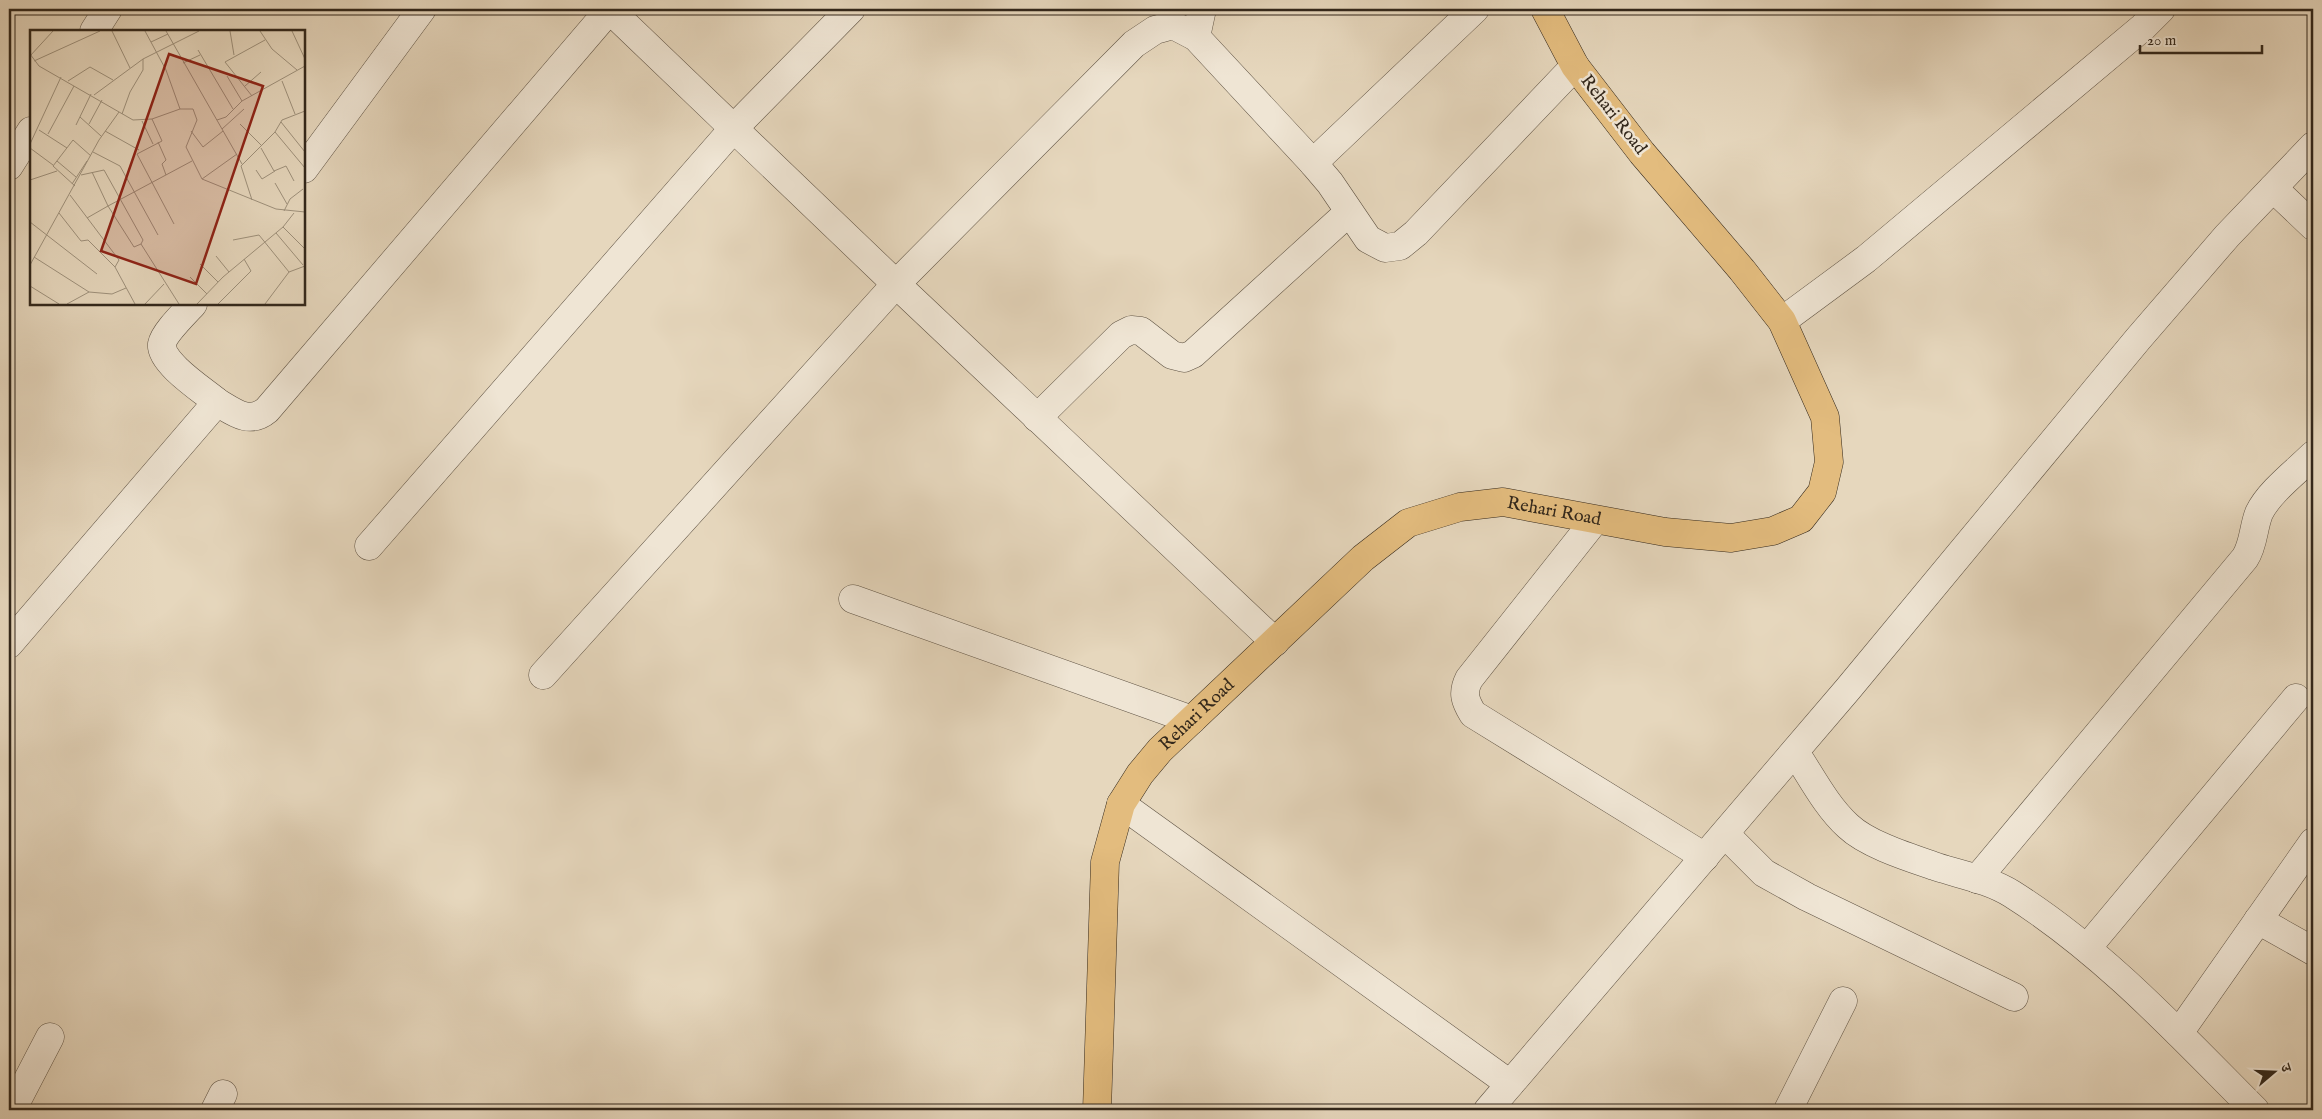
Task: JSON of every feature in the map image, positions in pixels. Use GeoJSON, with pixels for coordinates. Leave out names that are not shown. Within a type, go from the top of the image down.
{"type":"FeatureCollection","features":[{"type":"Feature","properties":{"kind":"main road","name":"Rehari Road"},"geometry":{"type":"LineString","coordinates":[[1097,1110],[1105,862],[1121,804],[1140,774],[1160,750],[1363,558],[1408,523],[1460,507],[1503,502],[1665,532],[1731,538],[1773,531],[1801,519],[1822,492],[1829,462],[1826,417],[1782,321],[1742,270],[1642,154],[1575,66],[1545,9]]}},
{"type":"Feature","properties":{"kind":"street"},"geometry":{"type":"LineString","coordinates":[[95,30],[108,9]]}},
{"type":"Feature","properties":{"kind":"street"},"geometry":{"type":"LineString","coordinates":[[305,168],[422,9]]}},
{"type":"Feature","properties":{"kind":"street"},"geometry":{"type":"LineString","coordinates":[[192,305],[166,336],[162,344],[163,354],[177,369],[217,402],[238,415],[251,418],[260,416],[610,9],[733,129],[1275,642]]}},
{"type":"Feature","properties":{"kind":"street"},"geometry":{"type":"LineString","coordinates":[[369,546],[733,129],[851,9]]}},
{"type":"Feature","properties":{"kind":"street"},"geometry":{"type":"LineString","coordinates":[[1196,37],[1202,9]]}},
{"type":"Feature","properties":{"kind":"street"},"geometry":{"type":"LineString","coordinates":[[1313,163],[1475,9]]}},
{"type":"Feature","properties":{"kind":"street"},"geometry":{"type":"LineString","coordinates":[[1782,321],[1866,259],[2136,33],[2161,9]]}},
{"type":"Feature","properties":{"kind":"street"},"geometry":{"type":"LineString","coordinates":[[543,675],[896,284],[1134,44],[1154,30],[1173,25],[1196,37],[1330,183],[1368,240],[1385,248],[1400,246],[1422,226],[1575,66]]}},
{"type":"Feature","properties":{"kind":"street"},"geometry":{"type":"LineString","coordinates":[[9,166],[30,132]]}},
{"type":"Feature","properties":{"kind":"street"},"geometry":{"type":"LineString","coordinates":[[1488,1110],[1795,752],[2072,422],[2138,339],[2227,236],[2313,146]]}},
{"type":"Feature","properties":{"kind":"street"},"geometry":{"type":"LineString","coordinates":[[2273,188],[2313,226]]}},
{"type":"Feature","properties":{"kind":"street"},"geometry":{"type":"LineString","coordinates":[[1037,418],[1121,335],[1131,330],[1141,331],[1172,355],[1184,358],[1193,354],[1349,212]]}},
{"type":"Feature","properties":{"kind":"street"},"geometry":{"type":"LineString","coordinates":[[9,644],[217,402]]}},
{"type":"Feature","properties":{"kind":"street"},"geometry":{"type":"LineString","coordinates":[[1977,879],[2245,558],[2251,548],[2256,522],[2267,501],[2313,455]]}},
{"type":"Feature","properties":{"kind":"street"},"geometry":{"type":"LineString","coordinates":[[1595,520],[1470,679],[1464,689],[1465,701],[1473,714],[1705,857]]}},
{"type":"Feature","properties":{"kind":"street"},"geometry":{"type":"LineString","coordinates":[[853,599],[1192,720]]}},
{"type":"Feature","properties":{"kind":"street"},"geometry":{"type":"LineString","coordinates":[[2087,948],[2296,698]]}},
{"type":"Feature","properties":{"kind":"street"},"geometry":{"type":"LineString","coordinates":[[1795,752],[1832,807],[1848,826],[1864,838],[2010,892],[2087,948],[2139,993],[2255,1110]]}},
{"type":"Feature","properties":{"kind":"street"},"geometry":{"type":"LineString","coordinates":[[1121,804],[1510,1084]]}},
{"type":"Feature","properties":{"kind":"street"},"geometry":{"type":"LineString","coordinates":[[1725,834],[1764,873],[2014,997]]}},
{"type":"Feature","properties":{"kind":"street"},"geometry":{"type":"LineString","coordinates":[[2179,1034],[2313,842]]}},
{"type":"Feature","properties":{"kind":"street"},"geometry":{"type":"LineString","coordinates":[[2258,920],[2313,951]]}},
{"type":"Feature","properties":{"kind":"street"},"geometry":{"type":"LineString","coordinates":[[1788,1110],[1843,1001]]}},
{"type":"Feature","properties":{"kind":"street"},"geometry":{"type":"LineString","coordinates":[[12,1110],[50,1037]]}}]}
